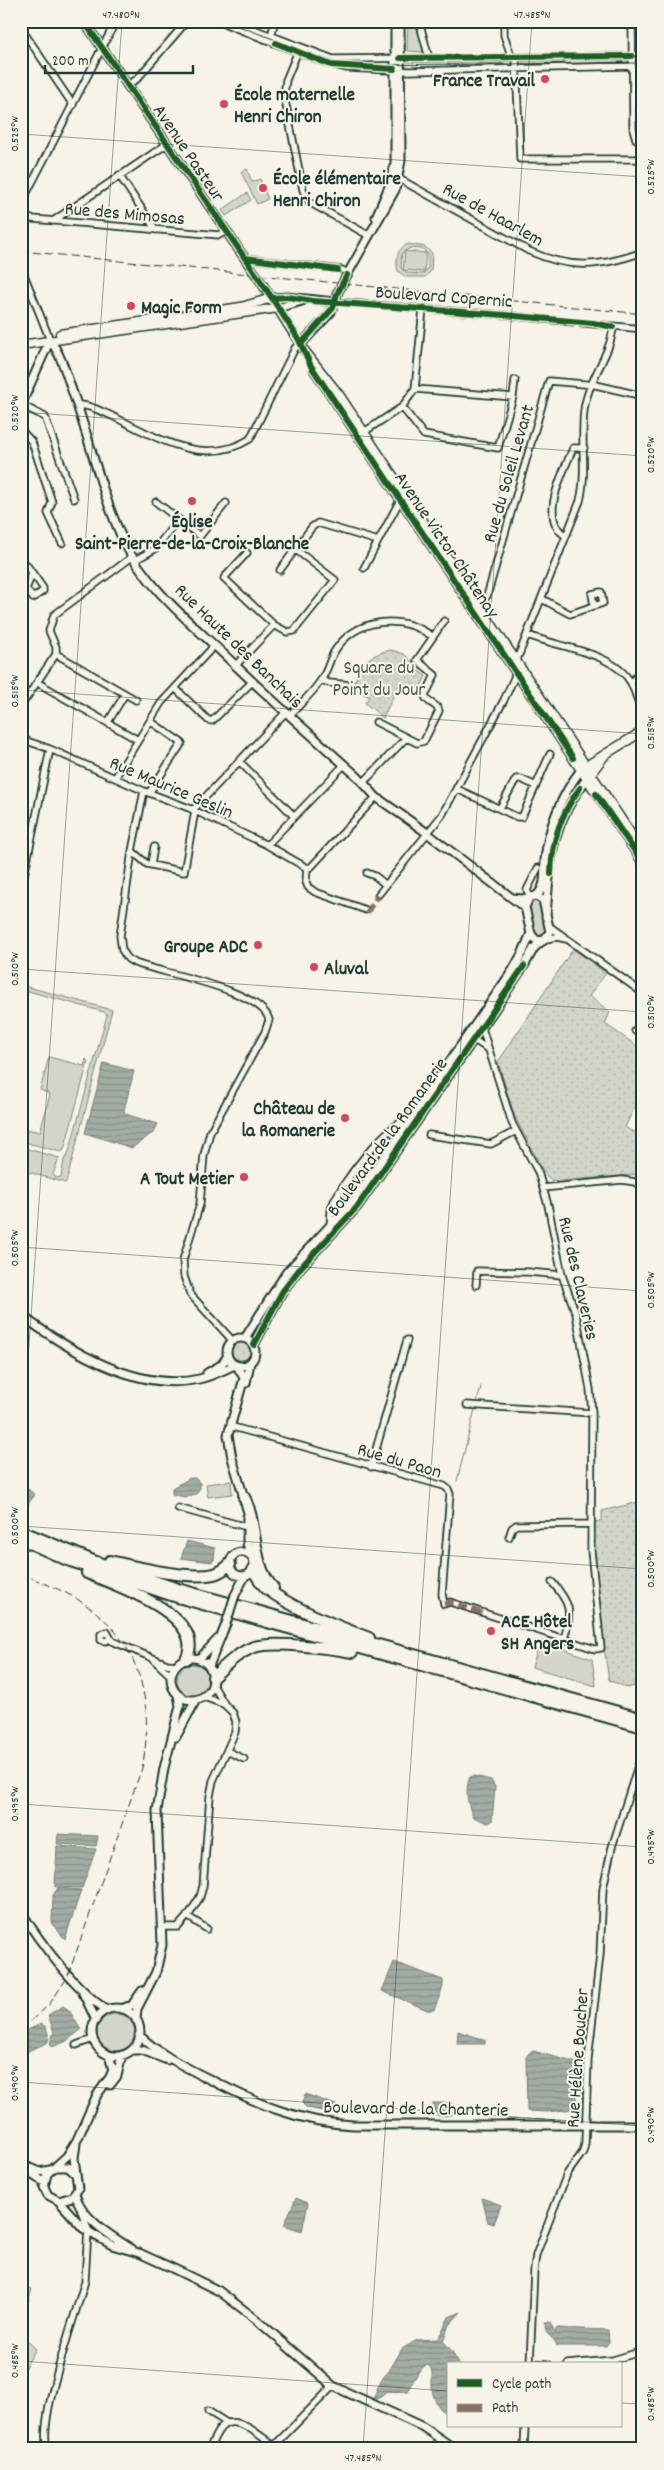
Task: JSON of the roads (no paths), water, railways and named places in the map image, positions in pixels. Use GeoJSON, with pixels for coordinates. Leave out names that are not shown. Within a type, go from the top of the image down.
{"type":"FeatureCollection","features":[{"type":"Feature","properties":{"kind":"highway"},"geometry":{"type":"LineString","coordinates":[[244,1497],[261,1565],[267,1581],[292,1603]]}},
{"type":"Feature","properties":{"kind":"highway"},"geometry":{"type":"LineString","coordinates":[[21,1531],[65,1554],[174,1596],[643,1727]]}},
{"type":"Feature","properties":{"kind":"highway"},"geometry":{"type":"LineString","coordinates":[[21,1539],[178,1590],[467,1672],[643,1719]]}},
{"type":"Feature","properties":{"kind":"highway"},"geometry":{"type":"LineString","coordinates":[[65,1554],[76,1550],[111,1562],[148,1569],[194,1574],[214,1574],[232,1569]]}},
{"type":"Feature","properties":{"kind":"highway"},"geometry":{"type":"LineString","coordinates":[[65,1554],[74,1567],[142,1598],[175,1617],[183,1625],[190,1641],[190,1652],[186,1658]]}},
{"type":"Feature","properties":{"kind":"highway"},"geometry":{"type":"LineString","coordinates":[[249,1573],[266,1588],[337,1626],[451,1664],[467,1672]]}},
{"type":"Feature","properties":{"kind":"highway"},"geometry":{"type":"LineString","coordinates":[[213,1681],[246,1651],[267,1645],[315,1647],[386,1661],[400,1660]]}},
{"type":"Feature","properties":{"kind":"main road","name":"Avenue Pasteur"},"geometry":{"type":"LineString","coordinates":[[84,21],[272,298]]}},
{"type":"Feature","properties":{"kind":"main road"},"geometry":{"type":"LineString","coordinates":[[21,345],[49,338],[241,307],[272,298]]}},
{"type":"Feature","properties":{"kind":"main road","name":"Avenue Victor Châtenay"},"geometry":{"type":"LineString","coordinates":[[272,298],[301,344],[364,432],[404,499]]}},
{"type":"Feature","properties":{"kind":"main road"},"geometry":{"type":"LineString","coordinates":[[21,340],[278,308]]}},
{"type":"Feature","properties":{"kind":"main road","name":"Avenue Victor Châtenay"},"geometry":{"type":"LineString","coordinates":[[301,344],[312,366],[404,499],[475,606],[515,672],[583,768],[643,863]]}},
{"type":"Feature","properties":{"kind":"main road","name":"Avenue Victor Châtenay"},"geometry":{"type":"LineString","coordinates":[[475,606],[517,662],[583,768]]}},
{"type":"Feature","properties":{"kind":"main road"},"geometry":{"type":"LineString","coordinates":[[583,768],[643,731]]}},
{"type":"Feature","properties":{"kind":"main road"},"geometry":{"type":"LineString","coordinates":[[589,777],[605,755]]}},
{"type":"Feature","properties":{"kind":"main road","name":"Avenue Victor Châtenay"},"geometry":{"type":"LineString","coordinates":[[589,777],[643,852]]}},
{"type":"Feature","properties":{"kind":"street"},"geometry":{"type":"LineString","coordinates":[[21,204],[116,21]]}},
{"type":"Feature","properties":{"kind":"street"},"geometry":{"type":"LineString","coordinates":[[128,85],[137,79],[187,21]]}},
{"type":"Feature","properties":{"kind":"street"},"geometry":{"type":"LineString","coordinates":[[218,21],[331,65],[397,69],[517,69],[632,66]]}},
{"type":"Feature","properties":{"kind":"street"},"geometry":{"type":"LineString","coordinates":[[232,21],[333,60],[632,56]]}},
{"type":"Feature","properties":{"kind":"street"},"geometry":{"type":"LineString","coordinates":[[271,36],[275,21]]}},
{"type":"Feature","properties":{"kind":"street"},"geometry":{"type":"LineString","coordinates":[[77,405],[96,410],[167,444],[204,451],[244,443],[250,439],[295,348],[301,344],[330,312],[337,294],[370,232],[395,190],[401,154],[395,21]]}},
{"type":"Feature","properties":{"kind":"street"},"geometry":{"type":"LineString","coordinates":[[397,58],[400,21]]}},
{"type":"Feature","properties":{"kind":"street"},"geometry":{"type":"LineString","coordinates":[[419,21],[429,58]]}},
{"type":"Feature","properties":{"kind":"street"},"geometry":{"type":"LineString","coordinates":[[504,21],[504,35],[517,69],[518,156],[520,159],[643,160]]}},
{"type":"Feature","properties":{"kind":"street"},"geometry":{"type":"LineString","coordinates":[[632,21],[633,135],[636,139],[643,141]]}},
{"type":"Feature","properties":{"kind":"street"},"geometry":{"type":"LineString","coordinates":[[21,28],[73,105]]}},
{"type":"Feature","properties":{"kind":"street"},"geometry":{"type":"LineString","coordinates":[[298,51],[286,80],[284,95],[303,190],[309,202],[370,232]]}},
{"type":"Feature","properties":{"kind":"street"},"geometry":{"type":"LineString","coordinates":[[53,221],[167,144]]}},
{"type":"Feature","properties":{"kind":"street"},"geometry":{"type":"LineString","coordinates":[[119,175],[156,230]]}},
{"type":"Feature","properties":{"kind":"street","name":"Rue de Haarlem"},"geometry":{"type":"LineString","coordinates":[[396,176],[529,251],[551,260],[591,266],[605,264],[643,252]]}},
{"type":"Feature","properties":{"kind":"street"},"geometry":{"type":"LineString","coordinates":[[21,188],[26,194]]}},
{"type":"Feature","properties":{"kind":"street","name":"Rue des Mimosas"},"geometry":{"type":"LineString","coordinates":[[21,218],[219,235],[226,231]]}},
{"type":"Feature","properties":{"kind":"street"},"geometry":{"type":"LineString","coordinates":[[245,258],[342,270],[348,274]]}},
{"type":"Feature","properties":{"kind":"street"},"geometry":{"type":"LineString","coordinates":[[21,267],[49,338],[21,405],[45,417],[74,499]]}},
{"type":"Feature","properties":{"kind":"street","name":"Boulevard Copernic"},"geometry":{"type":"LineString","coordinates":[[272,298],[288,297],[305,300],[593,322],[613,327],[643,329]]}},
{"type":"Feature","properties":{"kind":"street","name":"Boulevard Copernic"},"geometry":{"type":"LineString","coordinates":[[278,308],[305,300]]}},
{"type":"Feature","properties":{"kind":"street"},"geometry":{"type":"LineString","coordinates":[[364,432],[402,407],[415,389],[423,309]]}},
{"type":"Feature","properties":{"kind":"street"},"geometry":{"type":"LineString","coordinates":[[378,895],[442,815],[504,700],[582,494],[584,406],[591,384],[612,337],[613,327]]}},
{"type":"Feature","properties":{"kind":"street","name":"Rue Haute des Banchais"},"geometry":{"type":"LineString","coordinates":[[49,338],[57,349],[116,522],[133,558],[170,603],[235,666],[344,764],[376,797],[428,833],[526,908]]}},
{"type":"Feature","properties":{"kind":"street"},"geometry":{"type":"LineString","coordinates":[[402,407],[424,435],[498,448],[513,397],[515,380]]}},
{"type":"Feature","properties":{"kind":"street","name":"Rue du Soleil Levant"},"geometry":{"type":"LineString","coordinates":[[475,606],[487,596],[549,381],[591,384]]}},
{"type":"Feature","properties":{"kind":"street"},"geometry":{"type":"LineString","coordinates":[[591,384],[643,396]]}},
{"type":"Feature","properties":{"kind":"street"},"geometry":{"type":"LineString","coordinates":[[415,389],[513,397]]}},
{"type":"Feature","properties":{"kind":"street"},"geometry":{"type":"LineString","coordinates":[[21,430],[32,442],[52,502],[48,512],[62,543]]}},
{"type":"Feature","properties":{"kind":"street"},"geometry":{"type":"LineString","coordinates":[[566,536],[560,532],[554,521],[554,499],[573,448],[584,448]]}},
{"type":"Feature","properties":{"kind":"street"},"geometry":{"type":"LineString","coordinates":[[364,568],[404,499]]}},
{"type":"Feature","properties":{"kind":"street"},"geometry":{"type":"LineString","coordinates":[[156,502],[200,536],[226,504]]}},
{"type":"Feature","properties":{"kind":"street"},"geometry":{"type":"LineString","coordinates":[[21,706],[56,654],[56,647],[49,631],[54,615],[133,558],[155,549],[178,520]]}},
{"type":"Feature","properties":{"kind":"street"},"geometry":{"type":"LineString","coordinates":[[280,570],[295,548],[312,527],[318,523],[378,541]]}},
{"type":"Feature","properties":{"kind":"street"},"geometry":{"type":"LineString","coordinates":[[247,553],[224,578],[274,625],[287,632],[294,631],[336,580],[295,548]]}},
{"type":"Feature","properties":{"kind":"street"},"geometry":{"type":"LineString","coordinates":[[21,562],[26,564],[32,574]]}},
{"type":"Feature","properties":{"kind":"street"},"geometry":{"type":"LineString","coordinates":[[542,599],[568,614],[594,606]]}},
{"type":"Feature","properties":{"kind":"street"},"geometry":{"type":"LineString","coordinates":[[132,851],[151,865],[184,871],[194,811],[238,762],[322,680],[334,653],[349,636],[361,628],[382,622],[396,621],[411,624],[432,636]]}},
{"type":"Feature","properties":{"kind":"street"},"geometry":{"type":"LineString","coordinates":[[376,722],[406,738],[422,743],[439,713],[438,707],[427,700],[425,696],[435,676],[416,660],[444,621]]}},
{"type":"Feature","properties":{"kind":"street"},"geometry":{"type":"LineString","coordinates":[[235,666],[274,625]]}},
{"type":"Feature","properties":{"kind":"street"},"geometry":{"type":"LineString","coordinates":[[528,635],[602,659],[621,672],[631,683],[643,716]]}},
{"type":"Feature","properties":{"kind":"street"},"geometry":{"type":"LineString","coordinates":[[115,778],[150,721],[175,688],[214,646]]}},
{"type":"Feature","properties":{"kind":"street"},"geometry":{"type":"LineString","coordinates":[[56,654],[136,700]]}},
{"type":"Feature","properties":{"kind":"street"},"geometry":{"type":"LineString","coordinates":[[631,683],[643,668]]}},
{"type":"Feature","properties":{"kind":"street"},"geometry":{"type":"LineString","coordinates":[[322,680],[329,683],[352,685]]}},
{"type":"Feature","properties":{"kind":"street"},"geometry":{"type":"LineString","coordinates":[[175,688],[208,720],[212,721],[253,681]]}},
{"type":"Feature","properties":{"kind":"street"},"geometry":{"type":"LineString","coordinates":[[38,683],[138,740]]}},
{"type":"Feature","properties":{"kind":"street"},"geometry":{"type":"LineString","coordinates":[[108,722],[125,694]]}},
{"type":"Feature","properties":{"kind":"street"},"geometry":{"type":"LineString","coordinates":[[150,721],[182,743],[146,792],[132,851],[120,947],[124,955],[138,965],[182,975],[237,995],[258,1005],[268,1016],[269,1022],[208,1139],[203,1163],[200,1204],[183,1260],[184,1276],[190,1294],[232,1340]]}},
{"type":"Feature","properties":{"kind":"street"},"geometry":{"type":"LineString","coordinates":[[363,783],[406,738]]}},
{"type":"Feature","properties":{"kind":"street","name":"Rue Maurice Geslin"},"geometry":{"type":"LineString","coordinates":[[21,740],[50,749],[146,792],[194,811],[267,845],[307,868]]}},
{"type":"Feature","properties":{"kind":"street"},"geometry":{"type":"LineString","coordinates":[[21,890],[50,749]]}},
{"type":"Feature","properties":{"kind":"street"},"geometry":{"type":"LineString","coordinates":[[457,788],[522,817],[550,754]]}},
{"type":"Feature","properties":{"kind":"street"},"geometry":{"type":"LineString","coordinates":[[238,762],[294,816]]}},
{"type":"Feature","properties":{"kind":"street"},"geometry":{"type":"LineString","coordinates":[[267,845],[344,764]]}},
{"type":"Feature","properties":{"kind":"street"},"geometry":{"type":"LineString","coordinates":[[568,940],[557,937],[544,940],[535,939],[530,933],[526,908],[532,897],[544,885],[546,845],[583,768]]}},
{"type":"Feature","properties":{"kind":"street"},"geometry":{"type":"LineString","coordinates":[[546,917],[552,849],[558,817],[589,777]]}},
{"type":"Feature","properties":{"kind":"street"},"geometry":{"type":"LineString","coordinates":[[500,808],[516,779],[536,786]]}},
{"type":"Feature","properties":{"kind":"street"},"geometry":{"type":"LineString","coordinates":[[366,910],[312,890],[306,882],[307,868],[311,867],[376,797]]}},
{"type":"Feature","properties":{"kind":"street"},"geometry":{"type":"LineString","coordinates":[[151,865],[154,847]]}},
{"type":"Feature","properties":{"kind":"street"},"geometry":{"type":"LineString","coordinates":[[532,897],[527,890],[538,868]]}},
{"type":"Feature","properties":{"kind":"street"},"geometry":{"type":"LineString","coordinates":[[366,873],[375,876],[386,885]]}},
{"type":"Feature","properties":{"kind":"street"},"geometry":{"type":"LineString","coordinates":[[511,898],[532,897],[544,901],[550,933],[544,940]]}},
{"type":"Feature","properties":{"kind":"street"},"geometry":{"type":"LineString","coordinates":[[549,926],[643,993]]}},
{"type":"Feature","properties":{"kind":"street","name":"Boulevard de la Romanerie"},"geometry":{"type":"LineString","coordinates":[[245,1338],[286,1273],[353,1201],[523,952],[530,933]]}},
{"type":"Feature","properties":{"kind":"street","name":"Boulevard de la Romanerie"},"geometry":{"type":"LineString","coordinates":[[254,1345],[282,1292],[301,1267],[356,1207],[474,1040],[534,948],[544,940]]}},
{"type":"Feature","properties":{"kind":"street"},"geometry":{"type":"LineString","coordinates":[[635,1031],[643,1018]]}},
{"type":"Feature","properties":{"kind":"street"},"geometry":{"type":"LineString","coordinates":[[478,1020],[474,1040],[488,1049]]}},
{"type":"Feature","properties":{"kind":"street","name":"Rue des Claveries"},"geometry":{"type":"LineString","coordinates":[[482,1028],[516,1131],[532,1159],[543,1188],[562,1275],[576,1314],[590,1389],[592,1413],[591,1524],[597,1624],[601,1648],[595,1649],[564,1639]]}},
{"type":"Feature","properties":{"kind":"street","name":"Boulevard de la Romanerie"},"geometry":{"type":"LineString","coordinates":[[330,1227],[332,1206],[350,1175],[393,1127],[402,1121],[409,1120]]}},
{"type":"Feature","properties":{"kind":"street"},"geometry":{"type":"LineString","coordinates":[[429,1135],[492,1144],[516,1131]]}},
{"type":"Feature","properties":{"kind":"street"},"geometry":{"type":"LineString","coordinates":[[543,1188],[622,1180],[635,1182],[643,1186]]}},
{"type":"Feature","properties":{"kind":"street"},"geometry":{"type":"LineString","coordinates":[[476,1285],[477,1271],[562,1275]]}},
{"type":"Feature","properties":{"kind":"street"},"geometry":{"type":"LineString","coordinates":[[21,1315],[71,1350],[104,1365],[155,1380],[186,1380],[213,1375],[236,1365],[250,1362]]}},
{"type":"Feature","properties":{"kind":"street"},"geometry":{"type":"LineString","coordinates":[[186,1380],[221,1365],[227,1357],[227,1347],[232,1340],[245,1338],[254,1345],[255,1354],[250,1362],[233,1427],[231,1452]]}},
{"type":"Feature","properties":{"kind":"street"},"geometry":{"type":"LineString","coordinates":[[371,1467],[407,1340]]}},
{"type":"Feature","properties":{"kind":"street"},"geometry":{"type":"LineString","coordinates":[[163,1927],[178,1927],[200,1896],[203,1886],[210,1796],[214,1781],[235,1732],[236,1722],[233,1712],[225,1705],[213,1681],[209,1666],[226,1624],[235,1592],[249,1573],[253,1559],[250,1555],[248,1543],[244,1497],[231,1452],[229,1427],[244,1378],[236,1365],[227,1357]]}},
{"type":"Feature","properties":{"kind":"street"},"geometry":{"type":"LineString","coordinates":[[473,1406],[592,1413]]}},
{"type":"Feature","properties":{"kind":"street","name":"Rue du Paon"},"geometry":{"type":"LineString","coordinates":[[233,1427],[448,1489],[450,1494],[442,1594],[444,1604],[450,1602],[564,1639]]}},
{"type":"Feature","properties":{"kind":"street"},"geometry":{"type":"LineString","coordinates":[[178,1508],[247,1527]]}},
{"type":"Feature","properties":{"kind":"street"},"geometry":{"type":"LineString","coordinates":[[509,1537],[512,1528],[516,1525],[591,1524]]}},
{"type":"Feature","properties":{"kind":"street"},"geometry":{"type":"LineString","coordinates":[[235,1592],[231,1559],[248,1543]]}},
{"type":"Feature","properties":{"kind":"street"},"geometry":{"type":"LineString","coordinates":[[240,1552],[250,1555]]}},
{"type":"Feature","properties":{"kind":"street"},"geometry":{"type":"LineString","coordinates":[[232,1569],[249,1573]]}},
{"type":"Feature","properties":{"kind":"street"},"geometry":{"type":"LineString","coordinates":[[552,1582],[567,1599],[570,1618],[564,1639]]}},
{"type":"Feature","properties":{"kind":"street"},"geometry":{"type":"LineString","coordinates":[[199,1659],[222,1635]]}},
{"type":"Feature","properties":{"kind":"street"},"geometry":{"type":"LineString","coordinates":[[109,1638],[149,1657],[176,1665]]}},
{"type":"Feature","properties":{"kind":"street"},"geometry":{"type":"LineString","coordinates":[[149,1657],[171,1676]]}},
{"type":"Feature","properties":{"kind":"street"},"geometry":{"type":"LineString","coordinates":[[162,1914],[156,1955],[145,1986],[132,2005],[121,2009],[107,2010],[96,2020],[92,2027],[93,2040],[99,2049],[109,2055],[122,2056],[132,2050],[139,2035],[136,2020],[137,2009],[149,1988],[160,1958],[163,1927],[157,1810],[180,1706],[178,1695],[172,1686],[171,1676],[176,1665],[186,1658],[199,1659],[209,1666]]}},
{"type":"Feature","properties":{"kind":"street"},"geometry":{"type":"LineString","coordinates":[[169,1751],[213,1681]]}},
{"type":"Feature","properties":{"kind":"street"},"geometry":{"type":"LineString","coordinates":[[178,1695],[190,1700],[200,1699],[225,1705]]}},
{"type":"Feature","properties":{"kind":"street","name":"Rue Hélène Boucher"},"geometry":{"type":"LineString","coordinates":[[530,2362],[536,2255],[567,2174],[582,2152],[588,2060],[600,1955],[603,1888],[612,1847],[643,1750]]}},
{"type":"Feature","properties":{"kind":"street"},"geometry":{"type":"LineString","coordinates":[[227,1751],[244,1759]]}},
{"type":"Feature","properties":{"kind":"street"},"geometry":{"type":"LineString","coordinates":[[21,1911],[32,1929],[80,1988],[107,2010]]}},
{"type":"Feature","properties":{"kind":"street"},"geometry":{"type":"LineString","coordinates":[[187,1916],[207,1929]]}},
{"type":"Feature","properties":{"kind":"street"},"geometry":{"type":"LineString","coordinates":[[80,1988],[96,2020]]}},
{"type":"Feature","properties":{"kind":"street"},"geometry":{"type":"LineString","coordinates":[[121,2009],[130,2013],[136,2020]]}},
{"type":"Feature","properties":{"kind":"street","name":"Boulevard de la Chanterie"},"geometry":{"type":"LineString","coordinates":[[139,2035],[172,2061]]}},
{"type":"Feature","properties":{"kind":"street"},"geometry":{"type":"LineString","coordinates":[[76,2046],[93,2040]]}},
{"type":"Feature","properties":{"kind":"street","name":"Boulevard de la Chanterie"},"geometry":{"type":"LineString","coordinates":[[132,2050],[142,2050],[172,2061],[270,2109],[312,2120],[337,2124],[643,2125]]}},
{"type":"Feature","properties":{"kind":"street"},"geometry":{"type":"LineString","coordinates":[[46,2449],[46,2432],[50,2409],[62,2357],[85,2281],[88,2232],[75,2194],[78,2184],[74,2158],[77,2140],[90,2109],[112,2070],[109,2055]]}},
{"type":"Feature","properties":{"kind":"street"},"geometry":{"type":"LineString","coordinates":[[90,2109],[116,2076],[122,2056]]}},
{"type":"Feature","properties":{"kind":"street"},"geometry":{"type":"LineString","coordinates":[[44,2182],[77,2140]]}},
{"type":"Feature","properties":{"kind":"street"},"geometry":{"type":"LineString","coordinates":[[21,2166],[39,2172],[54,2168],[68,2168],[76,2174]]}},
{"type":"Feature","properties":{"kind":"street"},"geometry":{"type":"LineString","coordinates":[[21,2166],[44,2182],[48,2195],[59,2201],[88,2232],[112,2245],[138,2253],[204,2282],[257,2320],[333,2386],[422,2426],[455,2449]]}},
{"type":"Feature","properties":{"kind":"street"},"geometry":{"type":"LineString","coordinates":[[59,2201],[68,2199],[75,2194]]}},
{"type":"Feature","properties":{"kind":"street"},"geometry":{"type":"LineString","coordinates":[[78,2203],[97,2224],[138,2253]]}},
{"type":"Feature","properties":{"kind":"street"},"geometry":{"type":"LineString","coordinates":[[590,2362],[613,2360],[643,2351]]}},
{"type":"Feature","properties":{"kind":"street"},"geometry":{"type":"LineString","coordinates":[[208,2411],[227,2423],[241,2424],[273,2447],[333,2386]]}},
{"type":"Feature","properties":{"kind":"street"},"geometry":{"type":"LineString","coordinates":[[209,2449],[222,2426],[227,2423]]}},
{"type":"Feature","properties":{"kind":"street"},"geometry":{"type":"LineString","coordinates":[[524,2449],[526,2428]]}},
{"type":"Feature","properties":{"kind":"waterway"},"geometry":{"type":"LineString","coordinates":[[477,1403],[481,1386]]}},
{"type":"Feature","properties":{"kind":"waterway"},"geometry":{"type":"LineString","coordinates":[[457,1481],[475,1409]]}},
{"type":"Feature","properties":{"kind":"tram line"},"geometry":{"type":"LineString","coordinates":[[225,21],[343,65],[643,63]]}},
{"type":"Feature","properties":{"kind":"railway"},"geometry":{"type":"LineString","coordinates":[[21,251],[643,314]]}},
{"type":"Feature","properties":{"kind":"railway"},"geometry":{"type":"LineString","coordinates":[[21,1573],[76,1598],[103,1618],[119,1636],[131,1655],[139,1676],[144,1698],[146,1721],[146,1744],[142,1768],[67,1978],[49,2005],[21,2029]]}},
{"type":"Feature","properties":{"kind":"place","name":"France Travail"},"geometry":{"type":"Point","coordinates":[545,79]}},
{"type":"Feature","properties":{"kind":"place","name":"École maternelle Henri Chiron"},"geometry":{"type":"Point","coordinates":[224,104]}},
{"type":"Feature","properties":{"kind":"place","name":"École élémentaire Henri Chiron"},"geometry":{"type":"Point","coordinates":[263,188]}},
{"type":"Feature","properties":{"kind":"place","name":"Magic Form"},"geometry":{"type":"Point","coordinates":[131,306]}},
{"type":"Feature","properties":{"kind":"place","name":"Église Saint-Pierre-de-la-Croix-Blanche"},"geometry":{"type":"Point","coordinates":[192,501]}},
{"type":"Feature","properties":{"kind":"place","name":"Groupe ADC"},"geometry":{"type":"Point","coordinates":[258,945]}},
{"type":"Feature","properties":{"kind":"place","name":"Aluval"},"geometry":{"type":"Point","coordinates":[314,967]}},
{"type":"Feature","properties":{"kind":"place","name":"Château de la Romanerie"},"geometry":{"type":"Point","coordinates":[345,1118]}},
{"type":"Feature","properties":{"kind":"place","name":"A Tout Metier"},"geometry":{"type":"Point","coordinates":[244,1177]}},
{"type":"Feature","properties":{"kind":"place","name":"ACE Hôtel SH Angers"},"geometry":{"type":"Point","coordinates":[491,1631]}},
{"type":"Feature","properties":{"kind":"park label","name":"Square du Point du Jour"},"geometry":{"type":"Point","coordinates":[379,677]}}]}
